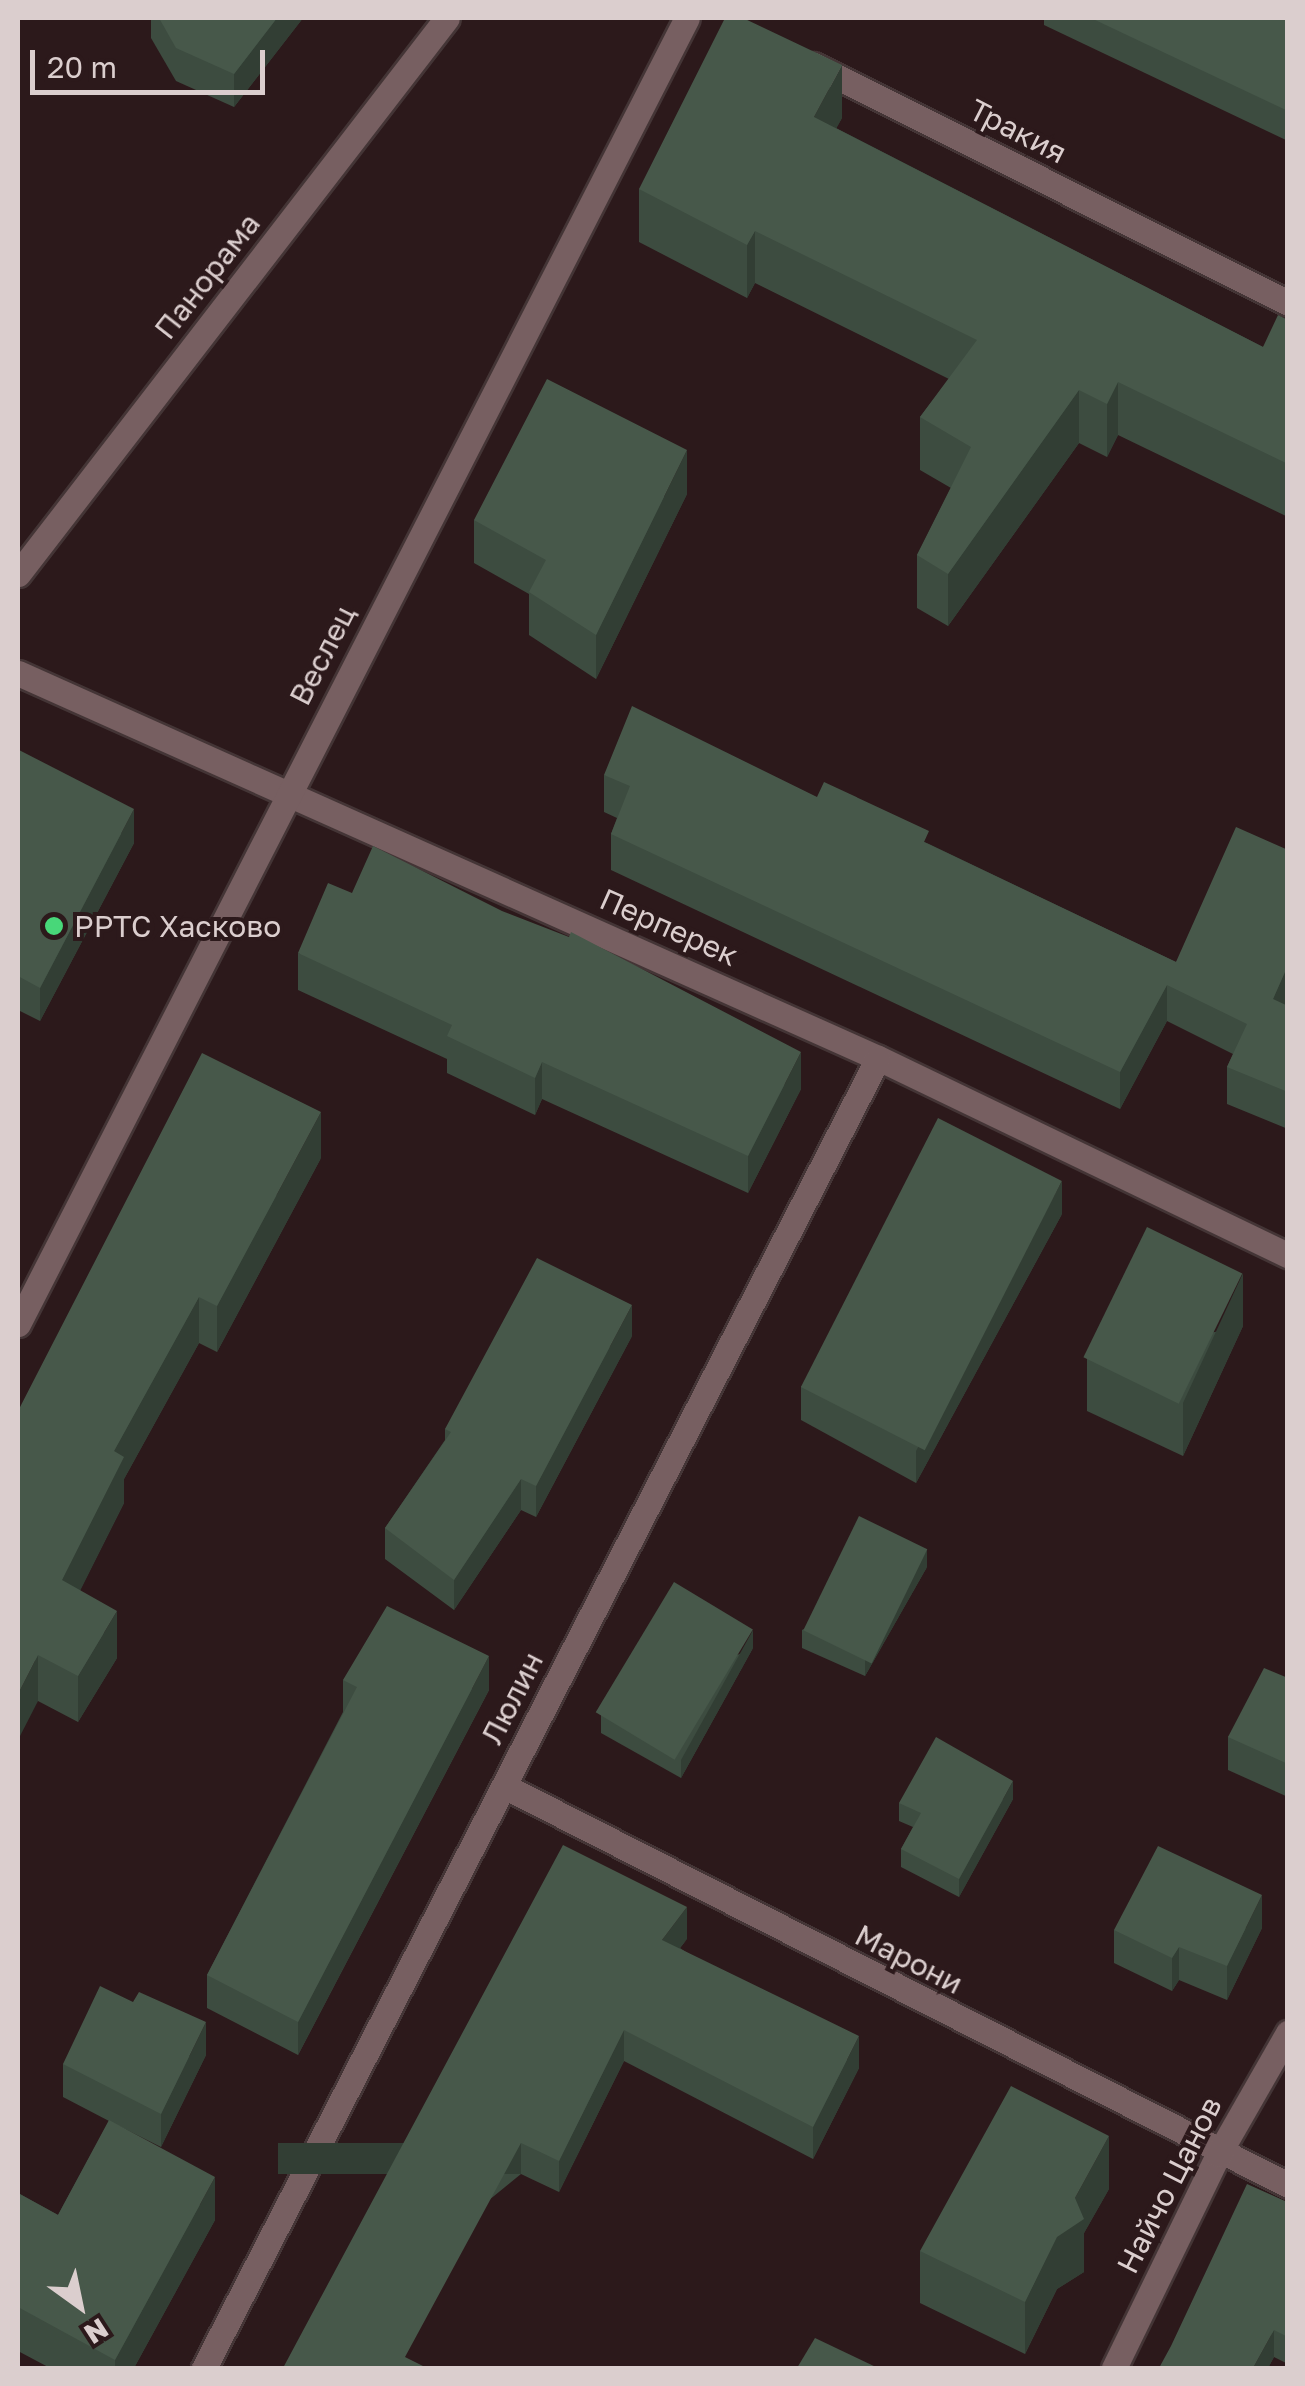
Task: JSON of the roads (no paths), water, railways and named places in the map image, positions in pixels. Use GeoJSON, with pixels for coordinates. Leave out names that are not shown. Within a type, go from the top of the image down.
{"type":"FeatureCollection","features":[{"type":"Feature","properties":{"kind":"street","name":"Панорама"},"geometry":{"type":"LineString","coordinates":[[18,574],[448,18]]}},
{"type":"Feature","properties":{"kind":"street","name":"Веслец"},"geometry":{"type":"LineString","coordinates":[[18,1324],[687,18]]}},
{"type":"Feature","properties":{"kind":"street","name":"Тракия"},"geometry":{"type":"LineString","coordinates":[[791,53],[1288,302]]}},
{"type":"Feature","properties":{"kind":"street","name":"Перперек"},"geometry":{"type":"LineString","coordinates":[[18,673],[289,790],[878,1058],[1288,1254]]}},
{"type":"Feature","properties":{"kind":"street","name":"Люлин"},"geometry":{"type":"LineString","coordinates":[[204,2368],[878,1058]]}},
{"type":"Feature","properties":{"kind":"street","name":"Марони"},"geometry":{"type":"LineString","coordinates":[[504,1786],[1218,2155],[1288,2185]]}},
{"type":"Feature","properties":{"kind":"street","name":"Найчо Цанов"},"geometry":{"type":"LineString","coordinates":[[1114,2368],[1218,2155],[1288,2033]]}},
{"type":"Feature","properties":{"kind":"place","name":"РРТС Хасково"},"geometry":{"type":"Point","coordinates":[54,926]}}]}
